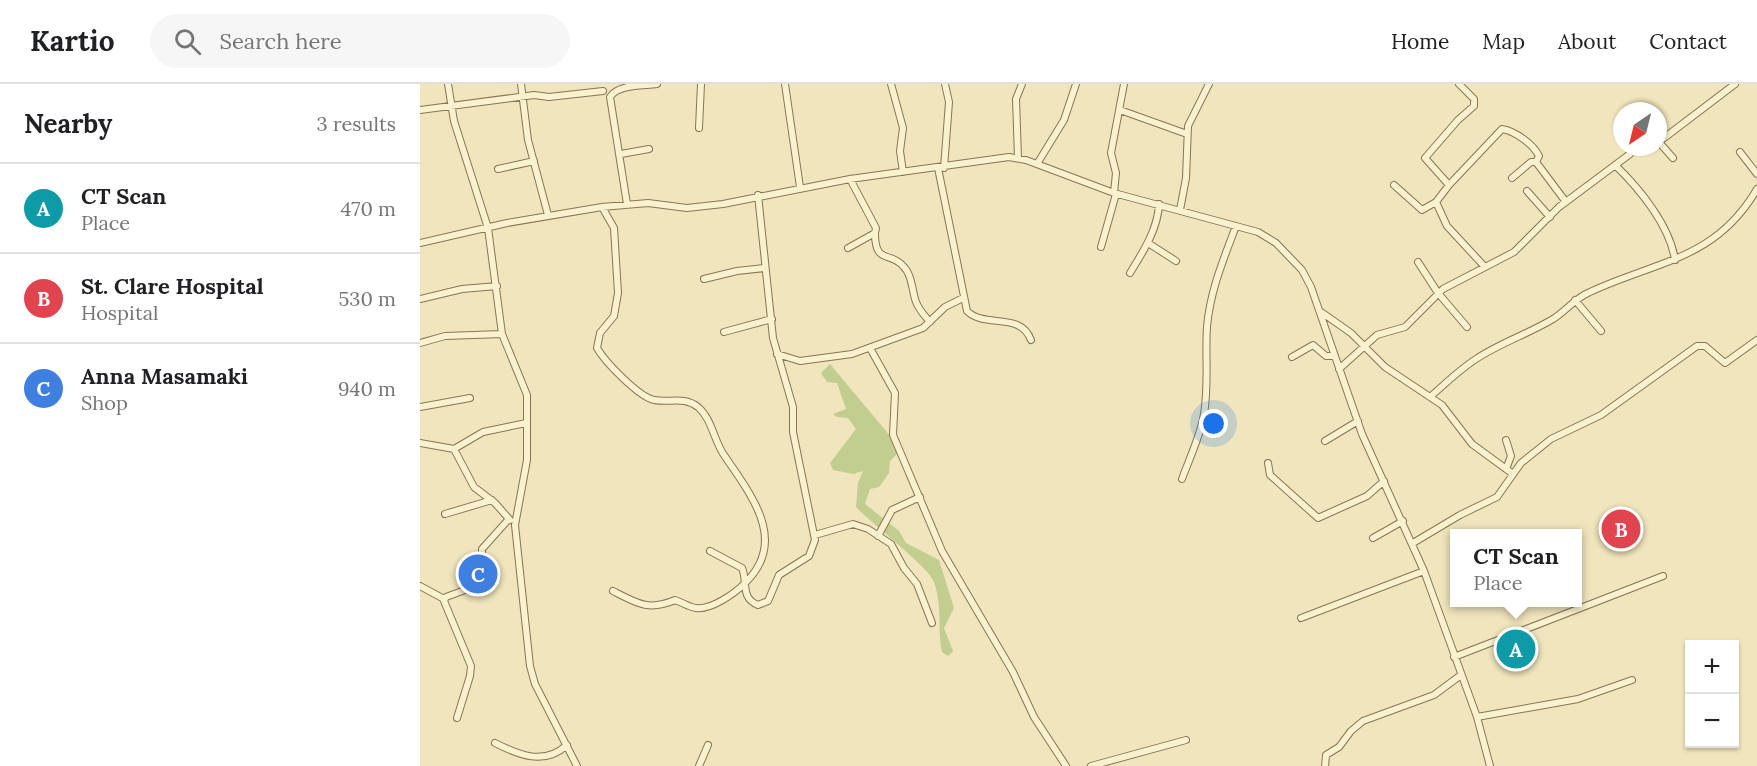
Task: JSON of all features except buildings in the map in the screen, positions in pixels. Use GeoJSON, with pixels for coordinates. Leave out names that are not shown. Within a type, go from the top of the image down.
{"type":"FeatureCollection","features":[{"type":"Feature","properties":{"kind":"street"},"geometry":{"type":"LineString","coordinates":[[448,84],[451,106],[488,228],[502,334],[524,384],[527,403],[527,460],[515,525],[530,666],[535,684],[577,766]]}},
{"type":"Feature","properties":{"kind":"street"},"geometry":{"type":"LineString","coordinates":[[521,84],[534,161],[548,215]]}},
{"type":"Feature","properties":{"kind":"street"},"geometry":{"type":"LineString","coordinates":[[610,97],[624,86],[657,84]]}},
{"type":"Feature","properties":{"kind":"street"},"geometry":{"type":"LineString","coordinates":[[699,128],[701,84]]}},
{"type":"Feature","properties":{"kind":"street"},"geometry":{"type":"LineString","coordinates":[[785,84],[800,187]]}},
{"type":"Feature","properties":{"kind":"street"},"geometry":{"type":"LineString","coordinates":[[891,84],[903,128],[900,151],[903,172]]}},
{"type":"Feature","properties":{"kind":"street"},"geometry":{"type":"LineString","coordinates":[[945,84],[950,102],[941,168],[967,311],[972,316],[1018,325],[1028,332],[1031,340]]}},
{"type":"Feature","properties":{"kind":"street"},"geometry":{"type":"LineString","coordinates":[[1018,158],[1016,99],[1022,84]]}},
{"type":"Feature","properties":{"kind":"street"},"geometry":{"type":"LineString","coordinates":[[1037,164],[1064,120],[1076,84]]}},
{"type":"Feature","properties":{"kind":"street"},"geometry":{"type":"LineString","coordinates":[[1101,247],[1115,193],[1116,173],[1111,153],[1124,84]]}},
{"type":"Feature","properties":{"kind":"street"},"geometry":{"type":"LineString","coordinates":[[1180,210],[1186,178],[1187,134],[1194,112],[1209,84]]}},
{"type":"Feature","properties":{"kind":"street"},"geometry":{"type":"LineString","coordinates":[[1449,185],[1425,158],[1458,120],[1474,106],[1474,99],[1459,84]]}},
{"type":"Feature","properties":{"kind":"street"},"geometry":{"type":"LineString","coordinates":[[1667,136],[1735,84]]}},
{"type":"Feature","properties":{"kind":"street"},"geometry":{"type":"LineString","coordinates":[[420,110],[540,94],[552,97],[602,87],[610,97],[621,154],[627,204]]}},
{"type":"Feature","properties":{"kind":"street"},"geometry":{"type":"LineString","coordinates":[[1120,110],[1187,134]]}},
{"type":"Feature","properties":{"kind":"street"},"geometry":{"type":"LineString","coordinates":[[1394,185],[1420,210],[1436,202],[1502,129],[1513,131],[1536,150],[1539,156],[1536,162]]}},
{"type":"Feature","properties":{"kind":"street"},"geometry":{"type":"LineString","coordinates":[[621,154],[649,149]]}},
{"type":"Feature","properties":{"kind":"street"},"geometry":{"type":"LineString","coordinates":[[1667,151],[1673,158]]}},
{"type":"Feature","properties":{"kind":"street"},"geometry":{"type":"LineString","coordinates":[[1740,152],[1757,174]]}},
{"type":"Feature","properties":{"kind":"street"},"geometry":{"type":"LineString","coordinates":[[1339,369],[1377,335],[1405,327],[1438,293],[1484,266],[1514,252],[1566,202],[1626,156]]}},
{"type":"Feature","properties":{"kind":"street"},"geometry":{"type":"LineString","coordinates":[[420,243],[548,215],[602,207],[648,203],[687,208],[723,204],[758,195],[850,179],[1018,158],[1115,193],[1258,232],[1276,243],[1302,270],[1321,312],[1358,421],[1424,572],[1477,717],[1490,766]]}},
{"type":"Feature","properties":{"kind":"street"},"geometry":{"type":"LineString","coordinates":[[498,169],[534,161]]}},
{"type":"Feature","properties":{"kind":"street"},"geometry":{"type":"LineString","coordinates":[[1512,178],[1531,162],[1536,162]]}},
{"type":"Feature","properties":{"kind":"street"},"geometry":{"type":"LineString","coordinates":[[1536,162],[1566,202]]}},
{"type":"Feature","properties":{"kind":"street"},"geometry":{"type":"LineString","coordinates":[[1616,165],[1652,211],[1668,237],[1675,260]]}},
{"type":"Feature","properties":{"kind":"street"},"geometry":{"type":"LineString","coordinates":[[850,179],[874,220],[875,245],[879,253],[901,264],[906,270],[915,299],[930,322]]}},
{"type":"Feature","properties":{"kind":"street"},"geometry":{"type":"LineString","coordinates":[[1430,397],[1477,358],[1552,319],[1575,300],[1630,275],[1675,260],[1721,234],[1743,210],[1757,189]]}},
{"type":"Feature","properties":{"kind":"street"},"geometry":{"type":"LineString","coordinates":[[1527,191],[1550,217]]}},
{"type":"Feature","properties":{"kind":"street"},"geometry":{"type":"LineString","coordinates":[[710,551],[742,568],[745,592],[751,602],[758,605],[768,601],[782,572],[809,556],[814,545],[814,535],[793,432],[793,407],[777,354],[758,195]]}},
{"type":"Feature","properties":{"kind":"street"},"geometry":{"type":"LineString","coordinates":[[1436,202],[1447,226],[1484,266]]}},
{"type":"Feature","properties":{"kind":"street"},"geometry":{"type":"LineString","coordinates":[[1130,273],[1148,243],[1159,204]]}},
{"type":"Feature","properties":{"kind":"street"},"geometry":{"type":"LineString","coordinates":[[602,207],[614,228],[618,293],[614,316],[600,333],[597,348],[630,384],[649,398],[686,401],[698,407],[724,455],[745,483],[765,524],[760,564],[744,584],[725,597],[700,609],[675,600],[665,606],[652,607],[613,591]]}},
{"type":"Feature","properties":{"kind":"street"},"geometry":{"type":"LineString","coordinates":[[1182,479],[1197,441],[1204,412],[1207,325],[1215,283],[1223,253],[1236,226]]}},
{"type":"Feature","properties":{"kind":"street"},"geometry":{"type":"LineString","coordinates":[[848,248],[875,233]]}},
{"type":"Feature","properties":{"kind":"street"},"geometry":{"type":"LineString","coordinates":[[1148,243],[1176,261]]}},
{"type":"Feature","properties":{"kind":"street"},"geometry":{"type":"LineString","coordinates":[[1418,262],[1438,293],[1467,327]]}},
{"type":"Feature","properties":{"kind":"street"},"geometry":{"type":"LineString","coordinates":[[704,279],[737,270],[765,268]]}},
{"type":"Feature","properties":{"kind":"street"},"geometry":{"type":"LineString","coordinates":[[420,300],[462,289],[497,286]]}},
{"type":"Feature","properties":{"kind":"street"},"geometry":{"type":"LineString","coordinates":[[777,354],[800,361],[812,361],[870,348],[912,333],[930,322],[945,307],[963,298]]}},
{"type":"Feature","properties":{"kind":"street"},"geometry":{"type":"LineString","coordinates":[[1575,300],[1601,331]]}},
{"type":"Feature","properties":{"kind":"street"},"geometry":{"type":"LineString","coordinates":[[1321,312],[1364,345],[1384,367],[1442,405],[1472,444],[1513,474]]}},
{"type":"Feature","properties":{"kind":"street"},"geometry":{"type":"LineString","coordinates":[[724,332],[772,319]]}},
{"type":"Feature","properties":{"kind":"street"},"geometry":{"type":"LineString","coordinates":[[420,343],[445,336],[502,334]]}},
{"type":"Feature","properties":{"kind":"street"},"geometry":{"type":"LineString","coordinates":[[1413,543],[1460,515],[1497,497],[1513,474],[1551,439],[1601,415],[1697,346],[1706,346],[1725,363],[1757,340]]}},
{"type":"Feature","properties":{"kind":"street"},"geometry":{"type":"LineString","coordinates":[[1292,357],[1313,345],[1326,356],[1335,356]]}},
{"type":"Feature","properties":{"kind":"street"},"geometry":{"type":"LineString","coordinates":[[870,348],[895,393],[892,418],[894,435],[942,551],[1013,672],[1031,711],[1066,766]]}},
{"type":"Feature","properties":{"kind":"street"},"geometry":{"type":"LineString","coordinates":[[420,407],[470,399]]}},
{"type":"Feature","properties":{"kind":"street"},"geometry":{"type":"LineString","coordinates":[[1326,441],[1358,421]]}},
{"type":"Feature","properties":{"kind":"street"},"geometry":{"type":"LineString","coordinates":[[420,443],[454,449],[483,432],[526,423]]}},
{"type":"Feature","properties":{"kind":"street"},"geometry":{"type":"LineString","coordinates":[[1506,440],[1511,456],[1506,469]]}},
{"type":"Feature","properties":{"kind":"street"},"geometry":{"type":"LineString","coordinates":[[454,449],[474,487],[492,500],[515,525]]}},
{"type":"Feature","properties":{"kind":"street"},"geometry":{"type":"LineString","coordinates":[[1268,463],[1270,475],[1318,518],[1366,496],[1384,481]]}},
{"type":"Feature","properties":{"kind":"street"},"geometry":{"type":"LineString","coordinates":[[878,536],[891,510],[920,497]]}},
{"type":"Feature","properties":{"kind":"street"},"geometry":{"type":"LineString","coordinates":[[446,514],[492,500]]}},
{"type":"Feature","properties":{"kind":"street"},"geometry":{"type":"LineString","coordinates":[[444,599],[473,588],[482,580],[482,549],[509,519]]}},
{"type":"Feature","properties":{"kind":"street"},"geometry":{"type":"LineString","coordinates":[[1372,538],[1403,521]]}},
{"type":"Feature","properties":{"kind":"street"},"geometry":{"type":"LineString","coordinates":[[814,535],[853,524],[891,544],[904,568],[917,584],[932,623]]}},
{"type":"Feature","properties":{"kind":"street"},"geometry":{"type":"LineString","coordinates":[[1301,618],[1424,572]]}},
{"type":"Feature","properties":{"kind":"street"},"geometry":{"type":"LineString","coordinates":[[1454,657],[1663,576]]}},
{"type":"Feature","properties":{"kind":"street"},"geometry":{"type":"LineString","coordinates":[[420,586],[444,599],[471,666],[471,676],[457,718]]}},
{"type":"Feature","properties":{"kind":"street"},"geometry":{"type":"LineString","coordinates":[[1325,766],[1326,755],[1339,747],[1357,725],[1434,695],[1461,675]]}},
{"type":"Feature","properties":{"kind":"street"},"geometry":{"type":"LineString","coordinates":[[1477,717],[1578,699],[1632,680]]}},
{"type":"Feature","properties":{"kind":"street"},"geometry":{"type":"LineString","coordinates":[[1091,766],[1185,740]]}},
{"type":"Feature","properties":{"kind":"street"},"geometry":{"type":"LineString","coordinates":[[495,743],[525,756],[555,756],[567,745]]}},
{"type":"Feature","properties":{"kind":"street"},"geometry":{"type":"LineString","coordinates":[[699,766],[708,745]]}},
{"type":"Feature","properties":{"kind":"green space"},"geometry":{"type":"Polygon","coordinates":[[[830,364],[896,443],[899,452],[890,461],[889,473],[879,487],[870,489],[865,504],[899,531],[906,543],[939,560],[954,608],[944,628],[953,651],[948,656],[942,652],[938,598],[933,580],[920,565],[856,507],[858,483],[863,471],[853,474],[833,470],[830,463],[856,429],[848,418],[837,417],[833,414],[846,409],[837,383],[827,382],[821,373],[830,364]]]}},
{"type":"Feature","properties":{"kind":"place","name":"St. Clare Hospital"},"geometry":{"type":"Point","coordinates":[1621,529]}},
{"type":"Feature","properties":{"kind":"place","name":"Anna Masamaki"},"geometry":{"type":"Point","coordinates":[478,574]}},
{"type":"Feature","properties":{"kind":"place","name":"CT Scan"},"geometry":{"type":"Point","coordinates":[1516,649]}}]}
